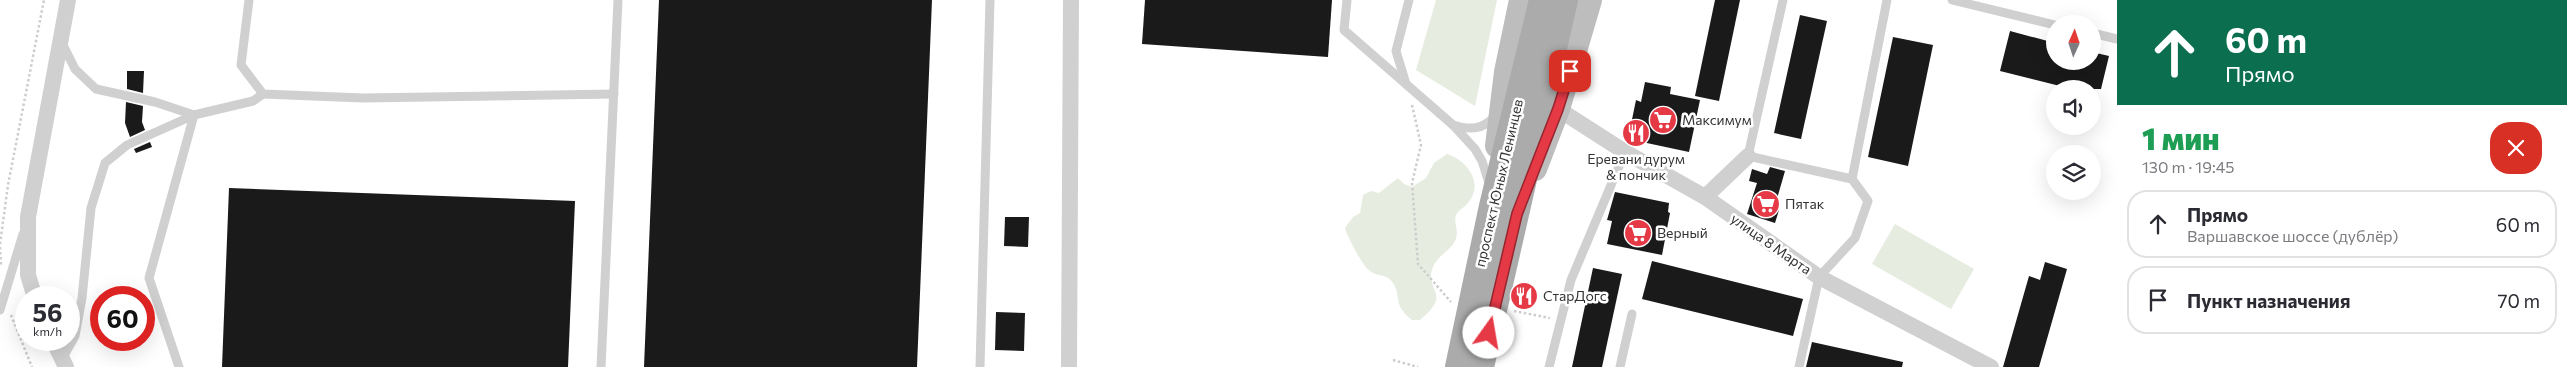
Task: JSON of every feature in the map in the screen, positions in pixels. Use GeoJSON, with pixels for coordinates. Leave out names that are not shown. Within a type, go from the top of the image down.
{"type":"FeatureCollection","features":[{"type":"Feature","properties":{"kind":"main road"},"geometry":{"type":"LineString","coordinates":[[1492,206],[1502,103],[1521,0]]}},
{"type":"Feature","properties":{"kind":"main road","name":"проспект Юных Ленинцев"},"geometry":{"type":"LineString","coordinates":[[1458,367],[1492,206],[1542,0]]}},
{"type":"Feature","properties":{"kind":"main road","name":"проспект Юных Ленинцев"},"geometry":{"type":"LineString","coordinates":[[1481,367],[1566,0]]}},
{"type":"Feature","properties":{"kind":"main road"},"geometry":{"type":"LineString","coordinates":[[1517,214],[1558,109],[1590,0]]}},
{"type":"Feature","properties":{"kind":"street"},"geometry":{"type":"LineString","coordinates":[[31,286],[28,275],[28,217],[68,0]]}},
{"type":"Feature","properties":{"kind":"street"},"geometry":{"type":"LineString","coordinates":[[1070,367],[1071,0]]}},
{"type":"Feature","properties":{"kind":"street","name":"улица 8 Марта"},"geometry":{"type":"LineString","coordinates":[[1558,109],[1626,152],[1704,197],[1819,277],[1991,367]]}},
{"type":"Feature","properties":{"kind":"street"},"geometry":{"type":"LineString","coordinates":[[1704,197],[1748,156]]}},
{"type":"Feature","properties":{"kind":"street"},"geometry":{"type":"LineString","coordinates":[[58,351],[64,363]]}},
{"type":"Feature","properties":{"kind":"lane"},"geometry":{"type":"LineString","coordinates":[[250,0],[241,65],[263,94]]}},
{"type":"Feature","properties":{"kind":"lane"},"geometry":{"type":"LineString","coordinates":[[601,367],[618,0]]}},
{"type":"Feature","properties":{"kind":"lane"},"geometry":{"type":"LineString","coordinates":[[980,367],[990,0]]}},
{"type":"Feature","properties":{"kind":"lane"},"geometry":{"type":"LineString","coordinates":[[1347,0],[1344,30],[1453,125],[1475,149],[1482,161],[1488,179],[1492,206]]}},
{"type":"Feature","properties":{"kind":"lane"},"geometry":{"type":"LineString","coordinates":[[1407,86],[1396,51],[1409,0]]}},
{"type":"Feature","properties":{"kind":"lane"},"geometry":{"type":"LineString","coordinates":[[1783,0],[1748,156],[1852,179],[1868,202],[1855,238],[1819,277],[1799,367]]}},
{"type":"Feature","properties":{"kind":"lane"},"geometry":{"type":"LineString","coordinates":[[1852,179],[1887,0]]}},
{"type":"Feature","properties":{"kind":"lane"},"geometry":{"type":"LineString","coordinates":[[1952,0],[2046,22]]}},
{"type":"Feature","properties":{"kind":"lane"},"geometry":{"type":"LineString","coordinates":[[2101,36],[2117,39]]}},
{"type":"Feature","properties":{"kind":"lane"},"geometry":{"type":"LineString","coordinates":[[60,40],[75,69],[96,89],[155,102],[194,115]]}},
{"type":"Feature","properties":{"kind":"lane"},"geometry":{"type":"LineString","coordinates":[[64,363],[75,336],[82,298],[91,208],[105,163],[127,145],[194,115],[253,101],[263,94],[362,98],[614,94]]}},
{"type":"Feature","properties":{"kind":"lane"},"geometry":{"type":"LineString","coordinates":[[1453,125],[1467,129],[1479,128],[1490,122],[1502,103]]}},
{"type":"Feature","properties":{"kind":"lane"},"geometry":{"type":"LineString","coordinates":[[179,367],[149,278],[194,115]]}},
{"type":"Feature","properties":{"kind":"lane"},"geometry":{"type":"LineString","coordinates":[[1549,367],[1571,280],[1626,152]]}},
{"type":"Feature","properties":{"kind":"lane"},"geometry":{"type":"LineString","coordinates":[[0,310],[28,217]]}},
{"type":"Feature","properties":{"kind":"lane"},"geometry":{"type":"LineString","coordinates":[[1620,367],[1632,314]]}},
{"type":"Feature","properties":{"kind":"path"},"geometry":{"type":"LineString","coordinates":[[0,244],[8,185],[44,0]]}},
{"type":"Feature","properties":{"kind":"path"},"geometry":{"type":"LineString","coordinates":[[1407,86],[1421,145],[1412,183],[1418,264],[1454,305]]}},
{"type":"Feature","properties":{"kind":"path"},"geometry":{"type":"LineString","coordinates":[[1512,311],[1561,321]]}},
{"type":"Feature","properties":{"kind":"path"},"geometry":{"type":"LineString","coordinates":[[1393,360],[1418,367]]}},
{"type":"Feature","properties":{"kind":"shaded area"},"geometry":{"type":"Polygon","coordinates":[[[1436,0],[1497,0],[1475,106],[1416,70],[1436,0]]]}},
{"type":"Feature","properties":{"kind":"shaded area"},"geometry":{"type":"Polygon","coordinates":[[[1447,154],[1462,162],[1472,174],[1474,189],[1467,204],[1456,215],[1457,234],[1455,241],[1433,267],[1431,275],[1436,292],[1435,303],[1430,311],[1420,320],[1412,320],[1402,309],[1396,288],[1391,280],[1385,276],[1373,273],[1363,264],[1345,228],[1353,217],[1360,213],[1363,195],[1371,191],[1379,193],[1398,178],[1404,184],[1412,187],[1426,178],[1434,163],[1447,154]]]}},
{"type":"Feature","properties":{"kind":"shaded area"},"geometry":{"type":"Polygon","coordinates":[[[1895,224],[1974,269],[1951,309],[1872,264],[1895,224]]]}},
{"type":"Feature","properties":{"kind":"building"},"geometry":{"type":"Polygon","coordinates":[[[659,0],[932,0],[917,367],[644,367],[659,0]]]}},
{"type":"Feature","properties":{"kind":"building"},"geometry":{"type":"Polygon","coordinates":[[[1145,0],[1332,0],[1328,57],[1142,44],[1145,0]]]}},
{"type":"Feature","properties":{"kind":"building"},"geometry":{"type":"Polygon","coordinates":[[[1715,0],[1740,0],[1719,101],[1695,96],[1715,0]]]}},
{"type":"Feature","properties":{"kind":"building"},"geometry":{"type":"Polygon","coordinates":[[[1800,15],[1827,21],[1801,139],[1774,133],[1800,15]]]}},
{"type":"Feature","properties":{"kind":"building"},"geometry":{"type":"Polygon","coordinates":[[[2010,31],[2046,41],[2046,70],[2101,70],[2101,54],[2109,56],[2101,89],[2101,80],[2046,80],[2046,82],[2000,71],[2010,31]]]}},
{"type":"Feature","properties":{"kind":"building"},"geometry":{"type":"Polygon","coordinates":[[[1893,37],[1933,45],[1908,166],[1868,157],[1893,37]]]}},
{"type":"Feature","properties":{"kind":"building"},"geometry":{"type":"Polygon","coordinates":[[[127,71],[144,71],[143,93],[127,89],[127,71]]]}},
{"type":"Feature","properties":{"kind":"building","name":"Максимум"},"geometry":{"type":"Polygon","coordinates":[[[1645,82],[1671,87],[1670,94],[1700,100],[1689,152],[1628,139],[1636,100],[1641,102],[1645,82]]]}},
{"type":"Feature","properties":{"kind":"building"},"geometry":{"type":"Polygon","coordinates":[[[126,102],[143,106],[142,122],[145,130],[130,137],[125,123],[126,102]]]}},
{"type":"Feature","properties":{"kind":"building"},"geometry":{"type":"Polygon","coordinates":[[[150,142],[152,147],[136,153],[134,149],[150,142]]]}},
{"type":"Feature","properties":{"kind":"building"},"geometry":{"type":"Polygon","coordinates":[[[1770,167],[1785,171],[1774,209],[1779,210],[1775,223],[1747,214],[1757,183],[1749,181],[1752,169],[1767,174],[1770,167]]]}},
{"type":"Feature","properties":{"kind":"building"},"geometry":{"type":"Polygon","coordinates":[[[229,188],[575,201],[568,367],[222,367],[229,188]]]}},
{"type":"Feature","properties":{"kind":"building","name":"Верный"},"geometry":{"type":"Polygon","coordinates":[[[1615,192],[1669,203],[1668,212],[1670,213],[1662,255],[1607,244],[1612,221],[1607,220],[1615,192]]]}},
{"type":"Feature","properties":{"kind":"building"},"geometry":{"type":"Polygon","coordinates":[[[1005,217],[1029,217],[1028,247],[1004,246],[1005,217]]]}},
{"type":"Feature","properties":{"kind":"building"},"geometry":{"type":"Polygon","coordinates":[[[1652,261],[1803,299],[1793,336],[1642,299],[1652,261]]]}},
{"type":"Feature","properties":{"kind":"building"},"geometry":{"type":"Polygon","coordinates":[[[2045,262],[2067,269],[2039,367],[2003,367],[2029,276],[2040,280],[2045,262]]]}},
{"type":"Feature","properties":{"kind":"building"},"geometry":{"type":"Polygon","coordinates":[[[1593,268],[1622,274],[1602,367],[1572,367],[1593,268]]]}},
{"type":"Feature","properties":{"kind":"building"},"geometry":{"type":"Polygon","coordinates":[[[996,312],[1025,313],[1024,351],[995,350],[996,312]]]}},
{"type":"Feature","properties":{"kind":"building"},"geometry":{"type":"Polygon","coordinates":[[[1812,342],[1903,362],[1902,367],[1806,367],[1812,342]]]}},
{"type":"Feature","properties":{"kind":"place","name":"Максимум"},"geometry":{"type":"Point","coordinates":[1663,120]}},
{"type":"Feature","properties":{"kind":"place","name":"Еревани дурум & пончик"},"geometry":{"type":"Point","coordinates":[1636,133]}},
{"type":"Feature","properties":{"kind":"place","name":"Пятак"},"geometry":{"type":"Point","coordinates":[1766,204]}},
{"type":"Feature","properties":{"kind":"place","name":"Верный"},"geometry":{"type":"Point","coordinates":[1638,233]}},
{"type":"Feature","properties":{"kind":"place","name":"СтарДогс"},"geometry":{"type":"Point","coordinates":[1524,296]}},
{"type":"Feature","properties":{"kind":"route"},"geometry":{"type":"LineString","coordinates":[[1489,333],[1517,214],[1558,109],[1570,71]]}}]}
